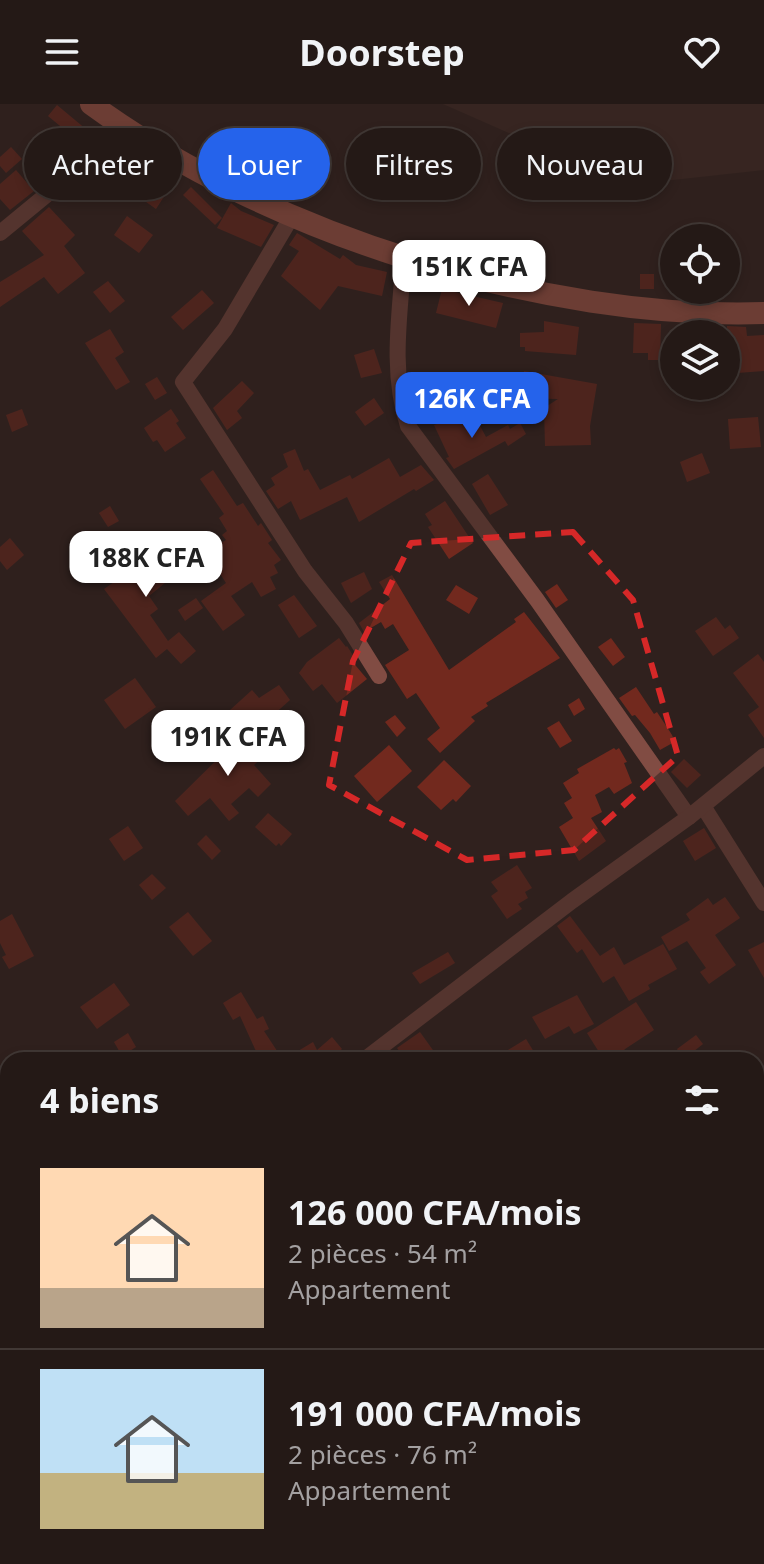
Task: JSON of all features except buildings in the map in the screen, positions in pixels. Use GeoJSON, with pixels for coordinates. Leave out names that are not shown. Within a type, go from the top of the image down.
{"type":"FeatureCollection","features":[{"type":"Feature","properties":{"kind":"street"},"geometry":{"type":"LineString","coordinates":[[91,104],[115,122],[223,183],[292,216],[372,248],[539,292],[584,300],[704,312],[764,313]]}},
{"type":"Feature","properties":{"kind":"street"},"geometry":{"type":"LineString","coordinates":[[0,233],[90,159],[115,122]]}},
{"type":"Feature","properties":{"kind":"street"},"geometry":{"type":"LineString","coordinates":[[292,216],[225,329],[183,382],[237,460],[305,571],[346,623],[379,676]]}},
{"type":"Feature","properties":{"kind":"street"},"geometry":{"type":"LineString","coordinates":[[404,257],[397,371],[400,402],[408,426],[537,600],[689,817]]}},
{"type":"Feature","properties":{"kind":"street"},"geometry":{"type":"LineString","coordinates":[[374,1052],[572,901],[689,817],[764,756]]}},
{"type":"Feature","properties":{"kind":"street"},"geometry":{"type":"LineString","coordinates":[[703,806],[764,903]]}},
{"type":"Feature","properties":{"kind":"highlighted area"},"geometry":{"type":"Polygon","coordinates":[[[573,532],[633,600],[678,756],[574,850],[467,860],[329,785],[353,661],[411,543],[573,532]]]}},
{"type":"Feature","properties":{"kind":"shaded area"},"geometry":{"type":"Polygon","coordinates":[[[443,104],[764,104],[764,170],[672,180],[672,128],[498,128],[443,104]]]}}]}
